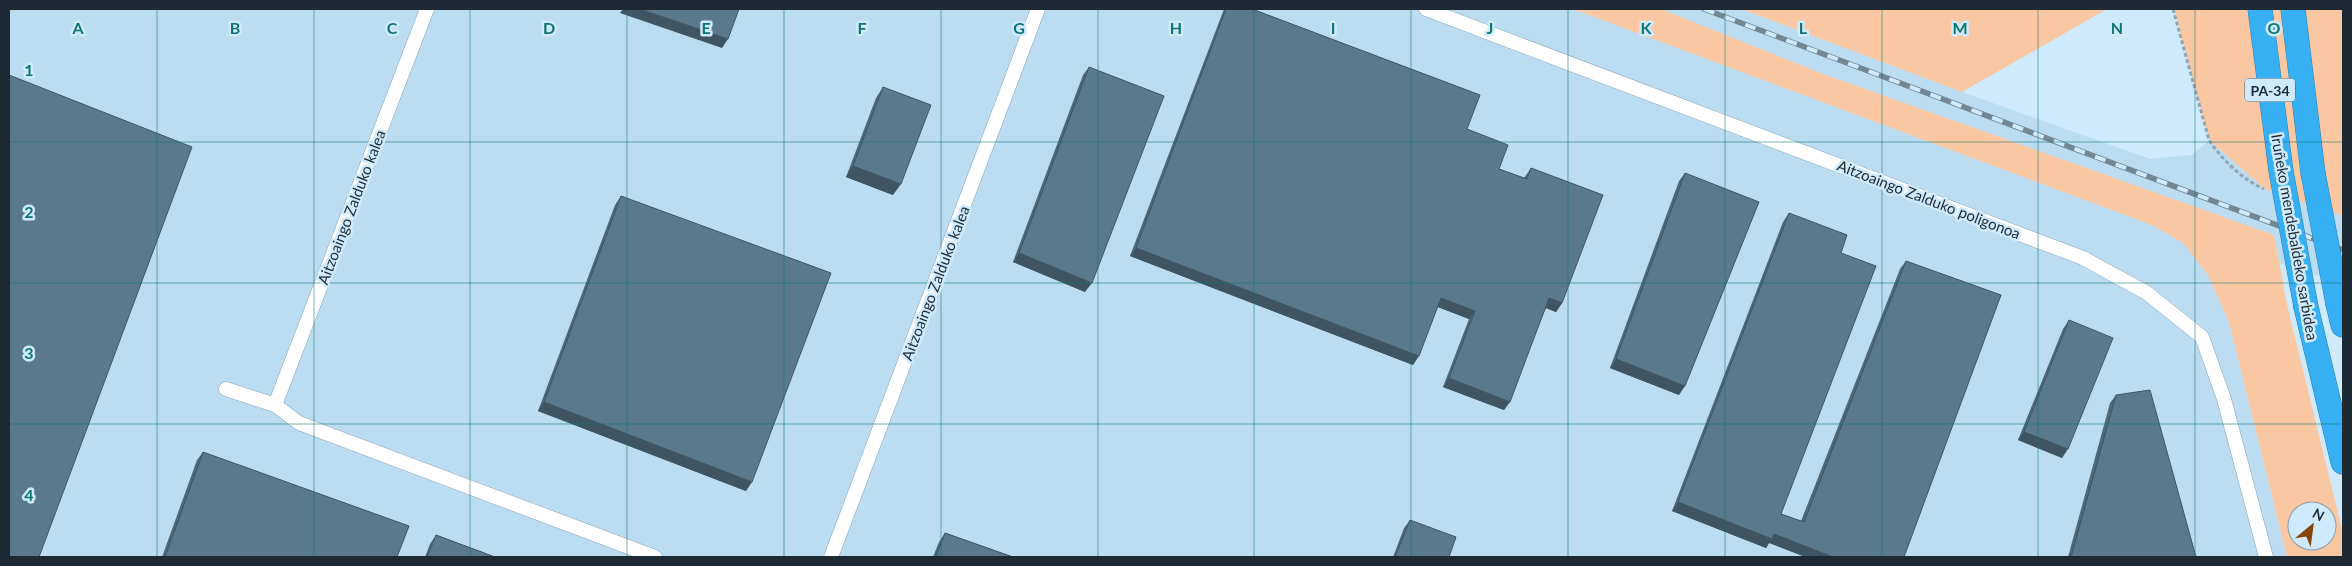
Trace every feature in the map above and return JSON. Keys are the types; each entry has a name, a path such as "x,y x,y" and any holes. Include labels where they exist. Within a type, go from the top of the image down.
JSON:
{"highway":[{"path":"2250,9 2265,58"},
{"name":"Iruñeko mendebaldeko sarbidea","path":"2260,9 2281,171 2306,307 2343,462"},
{"name":"Iruñeko mendebaldeko sarbidea","path":"2293,9 2314,173 2341,315"},
{"path":"2304,102 2310,43 2308,9"}],"street":[{"name":"Aitzoaingo Zalduko kalea","path":"275,405 427,9"},
{"name":"Aitzoaingo Zalduko kalea","path":"831,557 1038,9"},
{"name":"Aitzoaingo Zalduko poligonoa","path":"1426,9 2083,258 2146,293 2202,337 2224,399 2266,557"},
{"path":"226,389 275,405 299,423 655,557"}],"path":[{"path":"2173,9 2209,140 2230,165 2253,184 2265,189"}],"shaded area":[{"path":"9,9 1573,9 2152,225 2183,243 2208,275 2229,322 2287,557 9,557"},
{"path":"1573,9 1661,9 1823,74 2274,235 2288,309 2335,501 2287,501 2287,551 2337,551 2337,509 2343,533 2343,557 2287,557 2229,322 2208,275 2183,243 2152,225"},
{"path":"1661,9 1741,9 1962,92 2150,159 2192,155 2209,140 2265,189 2343,216 2343,284 2279,263 2274,235 1823,74"},
{"path":"2107,9 1962,92 1744,10"},
{"path":"2174,9 2343,9 2343,216 2265,189 2209,140"}],"building":[{"path":"640,9 739,9 728,39"},
{"path":"1226,9 1252,9 1480,95 1467,129 1508,145 1499,169 1527,179 1531,168 1603,195 1562,303 1549,298 1510,402 1449,378 1475,311 1441,298 1419,356 1136,248"},
{"path":"1089,67 1164,96 1092,283 1019,253"},
{"path":"9,75 192,147 39,557 9,557"},
{"path":"883,87 931,105 901,184 853,166"},
{"path":"1685,173 1759,202 1685,386 1616,359"},
{"path":"621,196 831,273 752,482 544,402"},
{"path":"1789,213 1847,235 1841,253 1876,266 1781,514 1804,522 1906,261 2001,295 1904,557 1833,557 1774,534 1772,539 1678,502"},
{"path":"2069,320 2113,338 2068,449 2024,432"},
{"path":"2150,390 2196,557 2071,557 2116,395"},
{"path":"203,452 409,526 397,557 165,557"},
{"path":"1410,520 1456,537 1449,557 1395,557"},
{"path":"945,533 1013,557 936,557"},
{"path":"436,535 495,557 427,557"}],"railway":[{"path":"1704,9 2343,250"}]}
